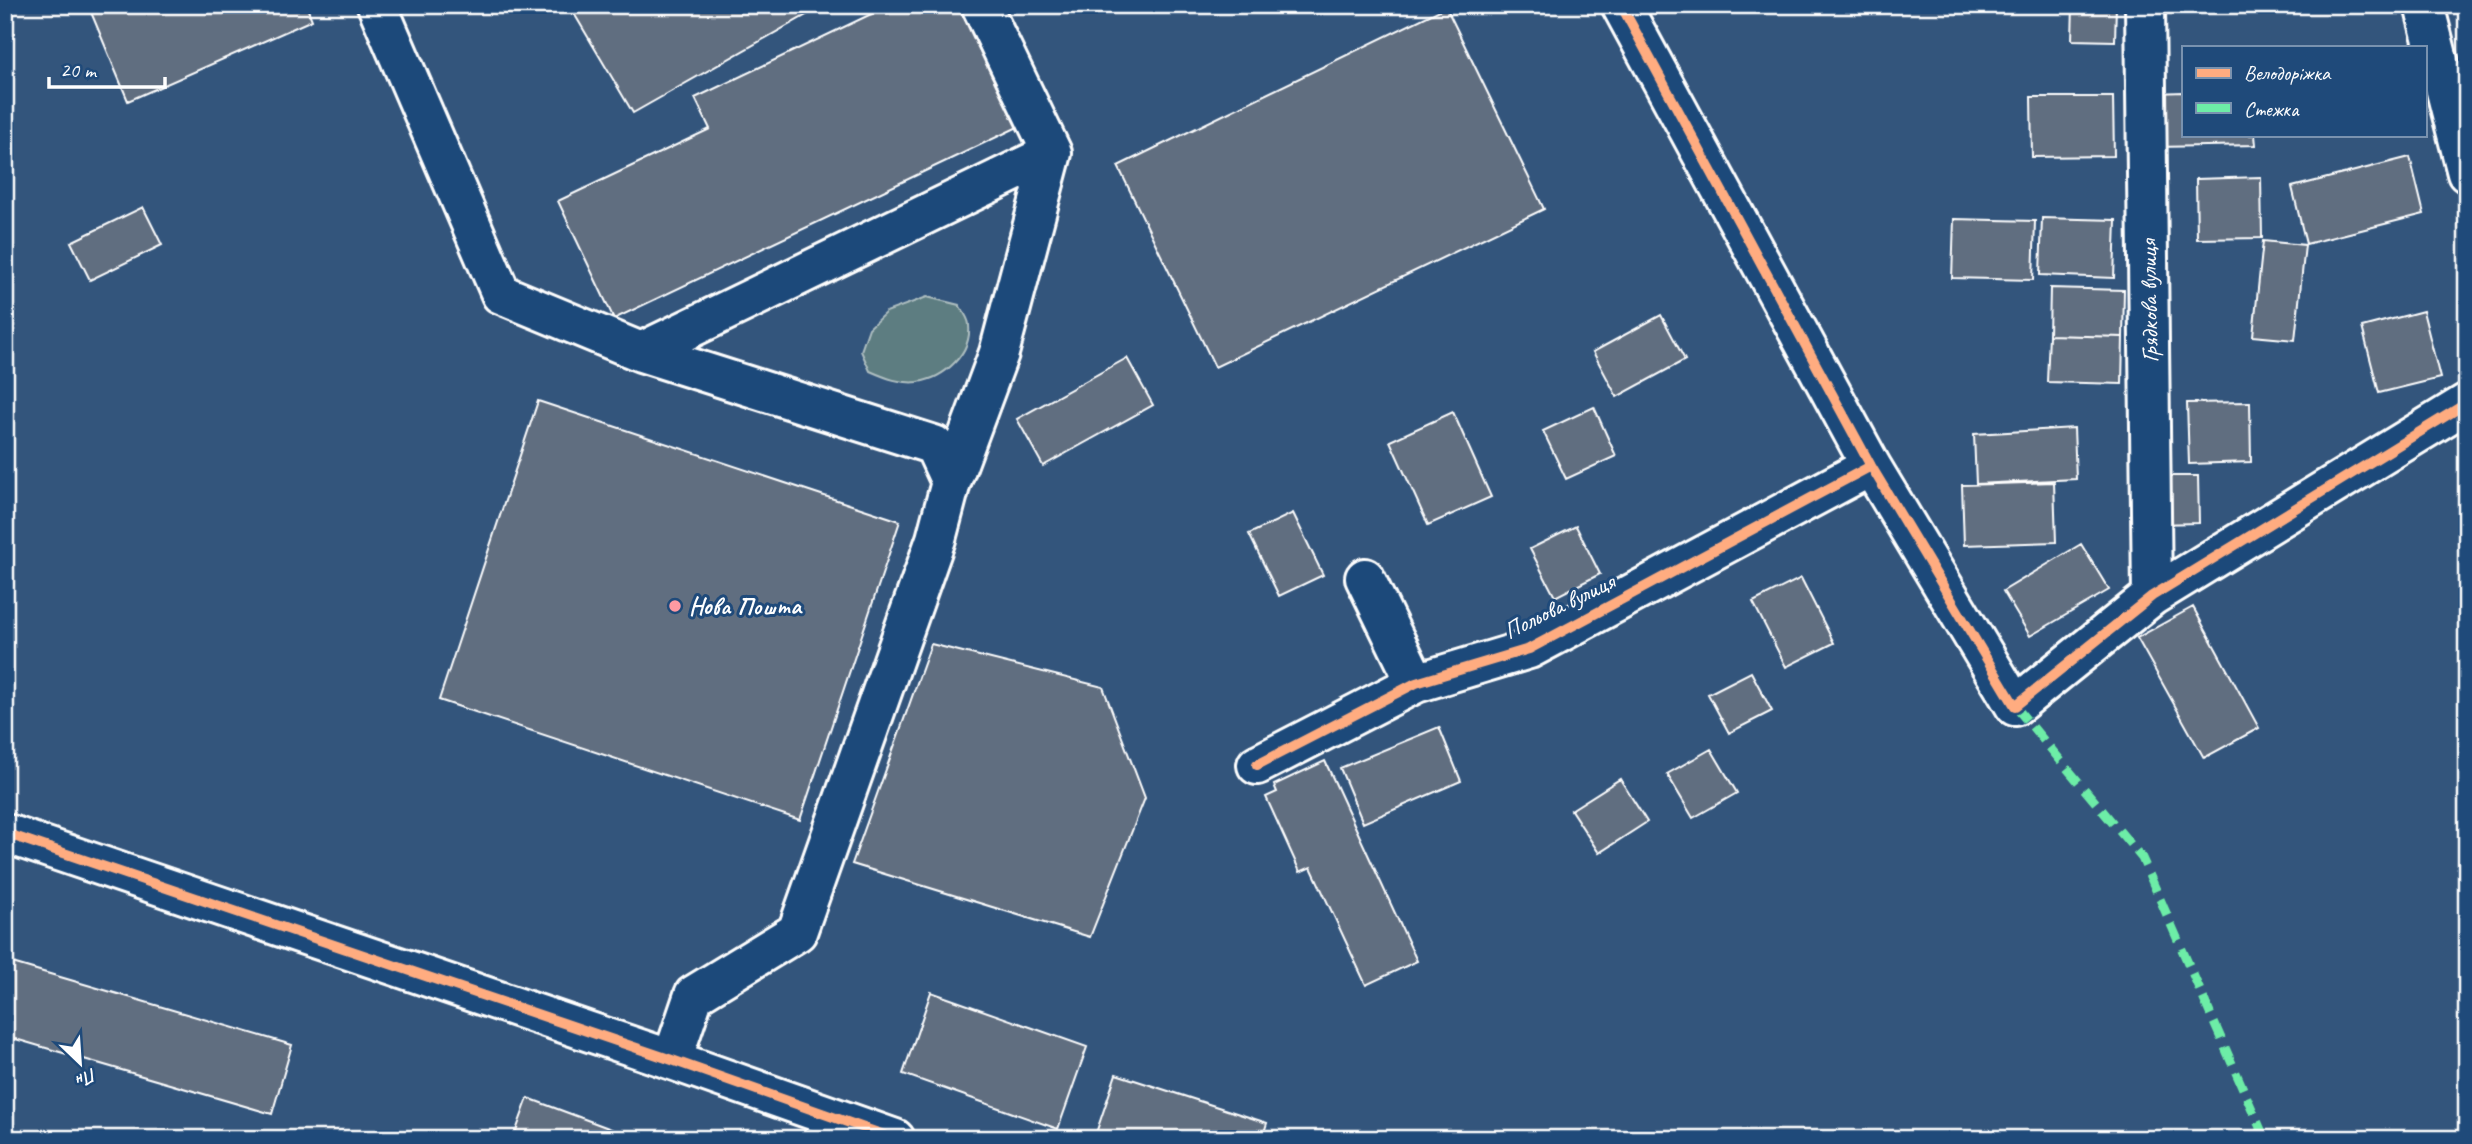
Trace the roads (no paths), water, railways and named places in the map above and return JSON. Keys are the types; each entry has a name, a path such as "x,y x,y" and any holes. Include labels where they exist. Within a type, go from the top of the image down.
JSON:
{"street":[{"path":"377,5 501,294 641,352 934,445 951,482"},
{"path":"673,1060 694,995 797,932 936,539 951,482 999,353 1052,153 981,5"},
{"path":"1621,5 1871,466 2015,706 2152,596 2467,403"},
{"name":"Грядкова вулиця","path":"2145,5 2152,596"},
{"path":"2424,5 2467,173"},
{"path":"641,352 1052,153"},
{"name":"Польова вулиця","path":"1257,765 1416,683 1529,649 1871,466"},
{"path":"1365,578 1416,683"},
{"path":"5,833 673,1060 895,1139"}],"place":[{"name":"Нова Пошта","path":"675,606"}]}
